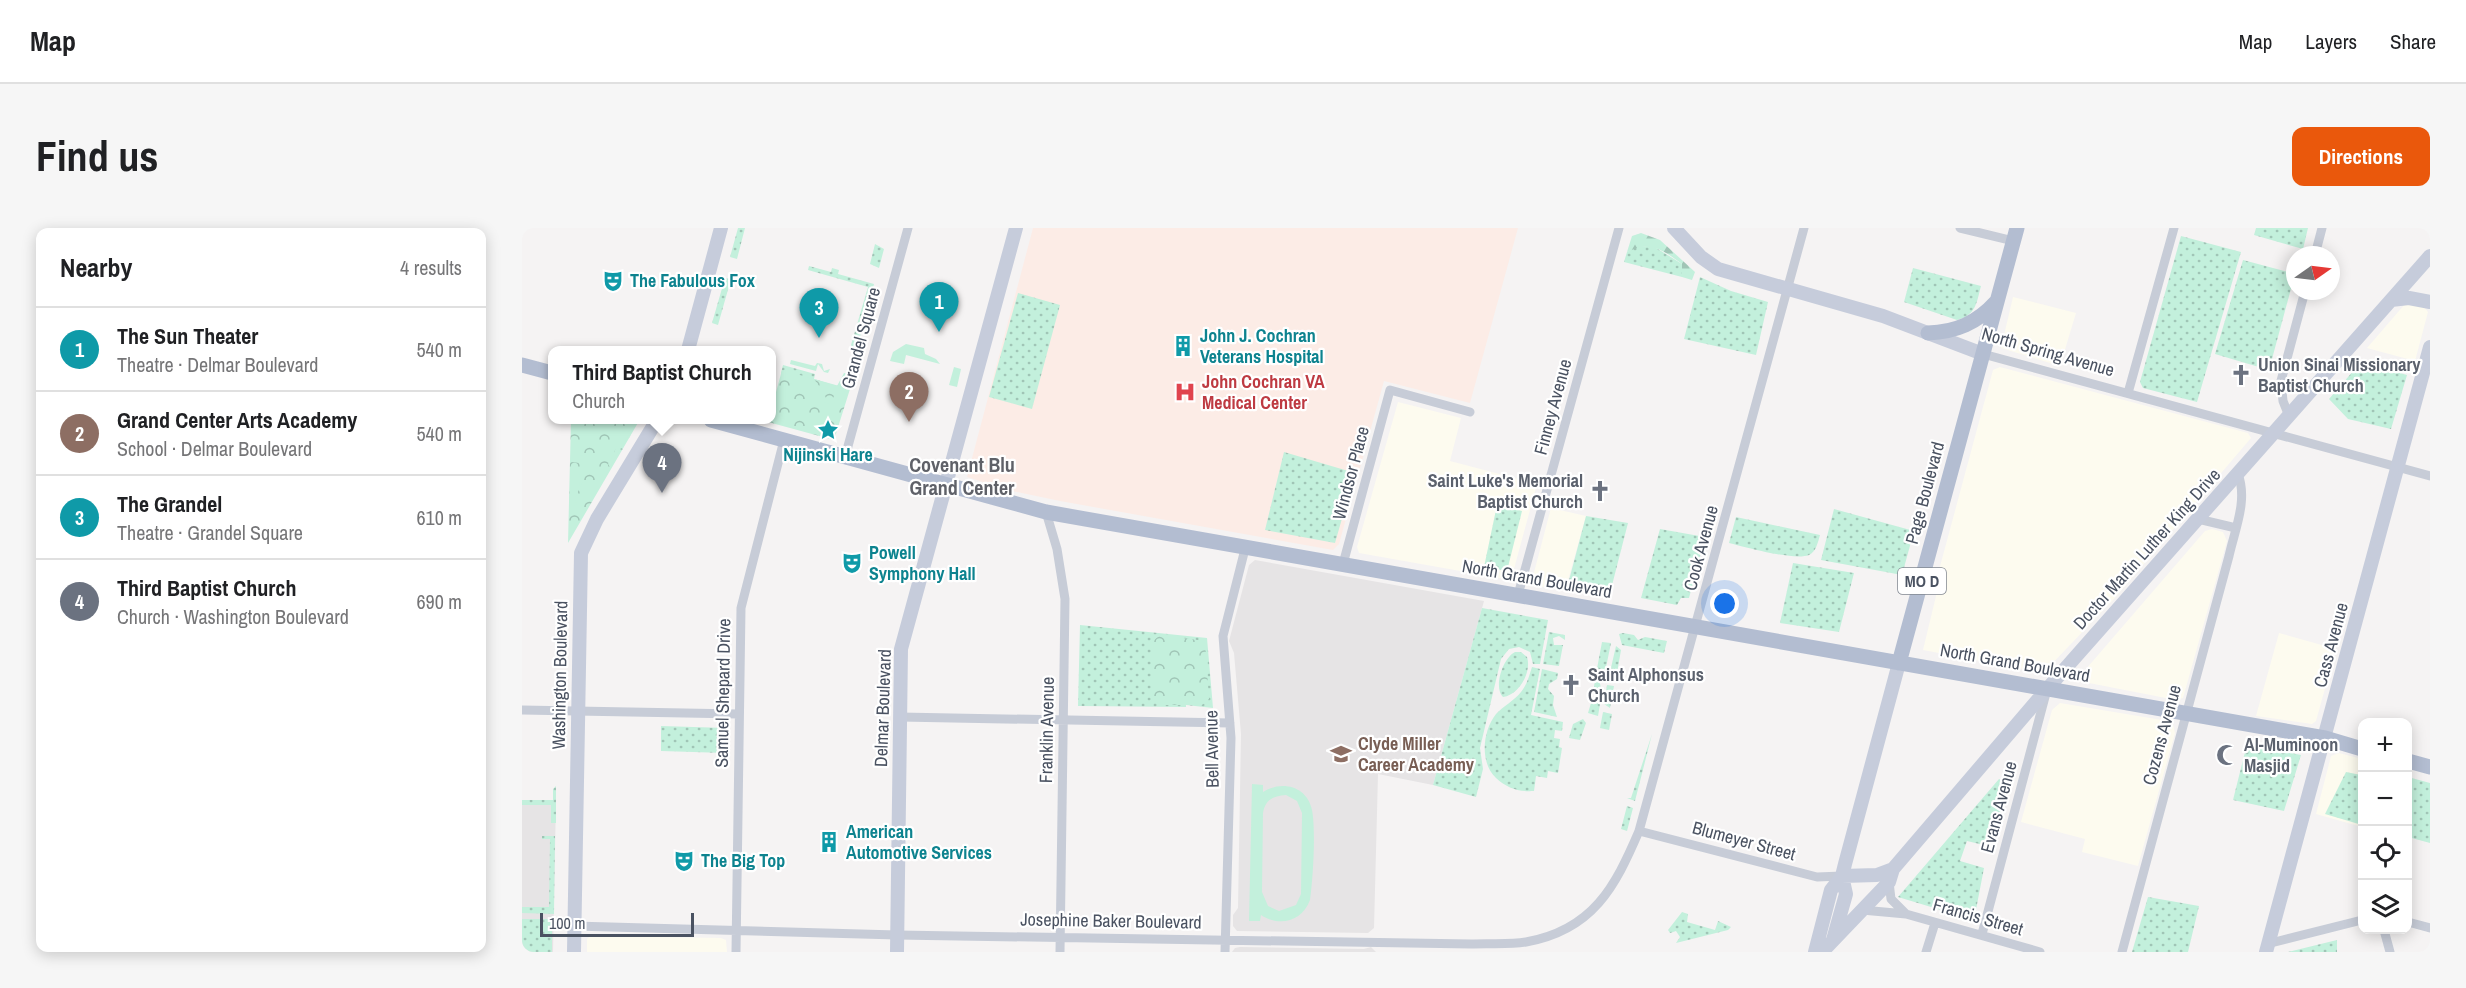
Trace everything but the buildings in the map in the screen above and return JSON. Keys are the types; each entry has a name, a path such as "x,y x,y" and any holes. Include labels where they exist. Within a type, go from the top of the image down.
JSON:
{"main road":[{"path":"689,346 721,228"},
{"name":"Delmar Boulevard","path":"897,952 901,649 1016,228"},
{"name":"North Spring Avenue","path":"1674,228 1701,257 1718,269 1883,316 1983,354"},
{"name":"Page Boulevard","path":"1833,942 1846,894 1842,876 2016,235"},
{"name":"Doctor Martin Luther King Drive","path":"1822,952 1862,910 2048,688 2430,256"},
{"path":"2391,300 2409,298 2430,302"},
{"path":"1928,333 1948,331 1974,322 1998,299"},
{"name":"Cass Avenue","path":"2267,948 2430,347"},
{"path":"522,365 548,372"},
{"name":"Washington Boulevard","path":"574,952 581,553 597,519 655,424"},
{"name":"North Grand Boulevard","path":"726,424 1046,512 1245,549 1343,564 2048,688 2325,738 2358,748"},
{"path":"2412,762 2430,767"},
{"path":"1842,876 1891,875"},
{"name":"MO D","path":"1815,952 1831,891 1842,876"}],"street":[{"name":"Grandel Square","path":"845,457 908,228"},
{"name":"Finney Avenue","path":"1518,595 1619,228"},
{"name":"Cook Avenue","path":"1621,874 1639,831 1697,627 1804,228"},
{"path":"1960,228 2016,235"},
{"path":"2128,393 2174,228"},
{"path":"2317,246 2322,228"},
{"path":"2289,416 2281,393 2281,381 2303,300"},
{"name":"North Spring Avenue","path":"1983,354 2430,476"},
{"name":"Windsor Place","path":"1343,564 1390,390 1470,412"},
{"name":"Samuel Shepard Drive","path":"736,952 741,608 784,440"},
{"name":"Cozens Avenue","path":"2122,952 2236,528 2242,497 2242,485 2238,474"},
{"name":"Franklin Avenue","path":"1046,512 1057,549 1065,599 1060,952"},
{"path":"2198,519 2236,528"},
{"name":"Bell Avenue","path":"1225,952 1230,723 1223,636 1245,549"},
{"name":"Evans Avenue","path":"1982,934 2048,688"},
{"path":"522,710 739,714"},
{"path":"900,717 1230,723"},
{"name":"Blumeyer Street","path":"1639,831 1817,877 1842,876"},
{"name":"Josephine Baker Boulevard","path":"574,926 897,935 1226,939 1384,947 1525,942 1551,935 1576,923 1601,902 1621,874"},
{"name":"Francis Street","path":"1891,875 1891,899 1906,914"},
{"name":"Francis Street","path":"1862,910 1906,914 2040,952"},
{"path":"2267,948 2358,921"},
{"path":"1926,952 1935,923"},
{"path":"2412,923 2430,928"},
{"path":"2385,934 2390,952"}],"shaded area":[{"name":"John Cochran VA Medical Center","path":"1033,228 1518,228 1470,403 1384,381 1339,544 1333,550 1060,501 1012,491 967,477"},
{"path":"2013,297 2076,313 2060,366 2001,348"},
{"path":"2405,304 2424,307 2428,312 2415,361 2367,348"},
{"path":"2000,367 2248,433 2251,438 2113,600 2046,670 2039,672 1923,650 1936,596 1935,585 1993,370"},
{"path":"1398,402 1461,418 1450,461 1537,484 1511,580 1359,553 1357,547"},
{"path":"1551,508 1586,516 1565,591 1538,586 1532,580"},
{"path":"2212,529 2223,532 2227,541 2183,698 2176,700 2089,683 2086,669 2205,531"},
{"name":"Clyde Miller Career Academy","path":"1255,560 1484,601 1433,785 1378,774 1374,928 1368,933 1237,931 1233,926 1233,915 1238,908 1241,734 1234,653 1229,641 1249,565"},
{"path":"2279,633 2336,649 2316,721 2312,724 2256,716"},
{"path":"2060,703 2168,721 2173,724 2175,733 2138,866 2082,852 2085,839 2021,822 2052,710"},
{"path":"2339,753 2358,758 2358,826 2316,814 2331,756"},
{"path":"522,800 556,800 553,952 522,952"},
{"path":"590,936 721,938 726,940 727,952 587,952 587,939"},
{"path":"1371,947 1376,952 1232,952 1235,948 1364,949"}],"green space":[{"path":"738,228 745,228 737,259 730,257"},
{"path":"2256,228 2308,228 2304,246 2292,246 2254,235"},
{"path":"1641,233 1660,240 1695,272 1692,280 1682,277 1682,264 1656,248 1635,248 1627,252 1632,236"},
{"path":"2181,236 2241,252 2197,402 2143,388 2140,382"},
{"path":"875,244 884,249 879,268 870,264"},
{"path":"1653,246 1682,264 1682,277 1624,262 1627,252 1636,247"},
{"path":"2243,260 2286,272 2286,300 2288,300 2269,370 2215,354"},
{"path":"809,266 831,272 832,268 839,270 838,274 874,284 856,352 851,351 851,345 868,287 808,270"},
{"path":"1913,268 1981,286 1972,311 1957,320 1904,302"},
{"path":"1700,277 1731,291 1768,302 1756,355 1684,339"},
{"path":"725,278 731,279 718,325 712,323"},
{"path":"1018,293 1060,305 1032,409 989,397"},
{"path":"906,344 924,348 925,354 936,359 940,364 906,355 904,364 890,361 893,352"},
{"path":"791,360 815,366 817,363 822,364 824,371 830,369 828,373 824,372 818,364 816,371 790,364"},
{"path":"2361,362 2407,375 2391,429 2348,419 2329,399"},
{"path":"783,365 815,374 814,379 837,386 844,373 850,374 843,398 781,373"},
{"path":"954,367 961,369 957,387 949,385"},
{"path":"782,370 850,389 834,440 775,424 776,392"},
{"path":"781,373 814,379 819,386 814,385 807,392 795,388"},
{"path":"838,388 845,391 836,402 830,405 823,401 823,392 826,398 832,400"},
{"path":"571,424 637,424 568,543"},
{"path":"631,431 610,467 608,464 622,432"},
{"path":"1284,452 1355,473 1335,543 1265,530"},
{"path":"571,455 583,456 583,480 575,499 577,506 569,505 570,488 579,488 580,463 571,462"},
{"path":"1497,505 1522,511 1507,571 1484,567"},
{"path":"1834,509 1914,531 1902,575 1821,560"},
{"path":"1586,516 1628,523 1610,593 1568,584"},
{"path":"1736,517 1820,535 1815,549 1809,555 1792,556 1769,553 1729,543"},
{"path":"1660,529 1705,537 1689,598 1681,598 1677,605 1641,598"},
{"path":"1793,563 1854,573 1839,632 1780,623"},
{"path":"1482,608 1548,620 1540,664 1533,664 1530,652 1519,647 1509,649 1501,659 1480,748 1483,769 1476,797 1433,785"},
{"path":"1080,625 1207,638 1213,708 1186,705 1186,707 1078,706"},
{"path":"1549,632 1565,635 1565,640 1559,636 1553,638 1554,645 1563,645 1559,666 1543,664"},
{"path":"1619,634 1634,635 1638,640 1645,637 1667,641 1664,653 1622,645"},
{"path":"1160,635 1205,641 1209,699 1202,705 1159,705 1153,698 1152,642"},
{"path":"1602,642 1611,643 1604,677 1596,674"},
{"path":"1616,646 1621,650 1617,673 1610,672"},
{"path":"1515,652 1521,652 1527,657 1528,669 1519,687 1503,697 1499,680 1503,666"},
{"path":"1532,667 1540,669 1531,715 1563,722 1562,731 1555,730 1554,738 1560,739 1559,747 1562,748 1558,773 1548,771 1547,778 1536,776 1534,791 1528,791 1513,789 1496,778 1487,764 1485,746 1488,728 1496,714 1523,689"},
{"path":"1542,669 1558,673 1557,679 1549,684 1548,689 1554,696 1553,705 1557,717 1534,712"},
{"path":"1595,678 1599,679 1602,693 1598,716 1588,713 1591,703 1599,698 1599,693 1594,687"},
{"path":"1607,685 1614,686 1610,708 1604,704"},
{"path":"1603,712 1612,714 1609,730 1600,728"},
{"path":"1583,719 1586,723 1580,740 1569,738 1573,724"},
{"path":"661,726 726,728 725,753 661,751"},
{"path":"1652,734 1635,801 1627,798 1631,798"},
{"path":"2247,744 2301,755 2284,811 2233,800"},
{"path":"2346,772 2358,774 2358,824 2325,814"},
{"path":"2412,778 2430,783 2430,843 2412,838"},
{"path":"1999,779 2008,783 1992,847 1967,841 1960,861 1984,868 1974,920 1898,897"},
{"path":"1252,784 1263,785 1263,792 1278,786 1293,788 1305,795 1312,810 1314,842 1310,900 1296,918 1275,921 1261,915 1260,921 1249,921","holes":["1286,795 1297,801 1302,813 1301,894 1296,905 1279,911 1268,906 1262,892 1263,813 1268,802 1277,796"]},
{"path":"556,786 556,823 551,823 551,805 522,805 522,800 553,800 553,789"},
{"path":"1627,806 1633,808 1627,831 1621,829"},
{"path":"542,836 555,836 554,914 522,913 522,907 549,907 550,839 542,839"},
{"path":"2148,897 2199,906 2188,952 2132,952"},
{"path":"1682,912 1688,914 1687,922 1715,930 1718,921 1731,927 1728,930 1676,943 1680,937 1676,931 1670,933 1668,930"},
{"path":"522,919 552,919 552,952 522,952"},
{"path":"2337,940 2337,952 2288,952"}],"place":[{"name":"The Fabulous Fox","path":"613,281"},
{"name":"The Sun Theater","path":"939,332"},
{"name":"The Grandel","path":"819,338"},
{"name":"John J. Cochran Veterans Hospital","path":"1183,346"},
{"name":"Union Sinai Missionary Baptist Church","path":"2241,375"},
{"name":"John Cochran VA Medical Center","path":"1185,392"},
{"name":"Grand Center Arts Academy","path":"909,422"},
{"name":"Nijinski Hare","path":"828,430"},
{"name":"Saint Luke's Memorial Baptist Church","path":"1600,491"},
{"name":"Third Baptist Church","path":"662,493"},
{"name":"Powell Symphony Hall","path":"852,563"},
{"name":"Saint Alphonsus Church","path":"1571,685"},
{"name":"Clyde Miller Career Academy","path":"1341,754"},
{"name":"Al-Muminoon Masjid","path":"2227,755"},
{"name":"American Automotive Services","path":"829,842"},
{"name":"The Big Top","path":"684,861"}],"district":[{"name":"Covenant Blu Grand Center","path":"962,476"}]}
